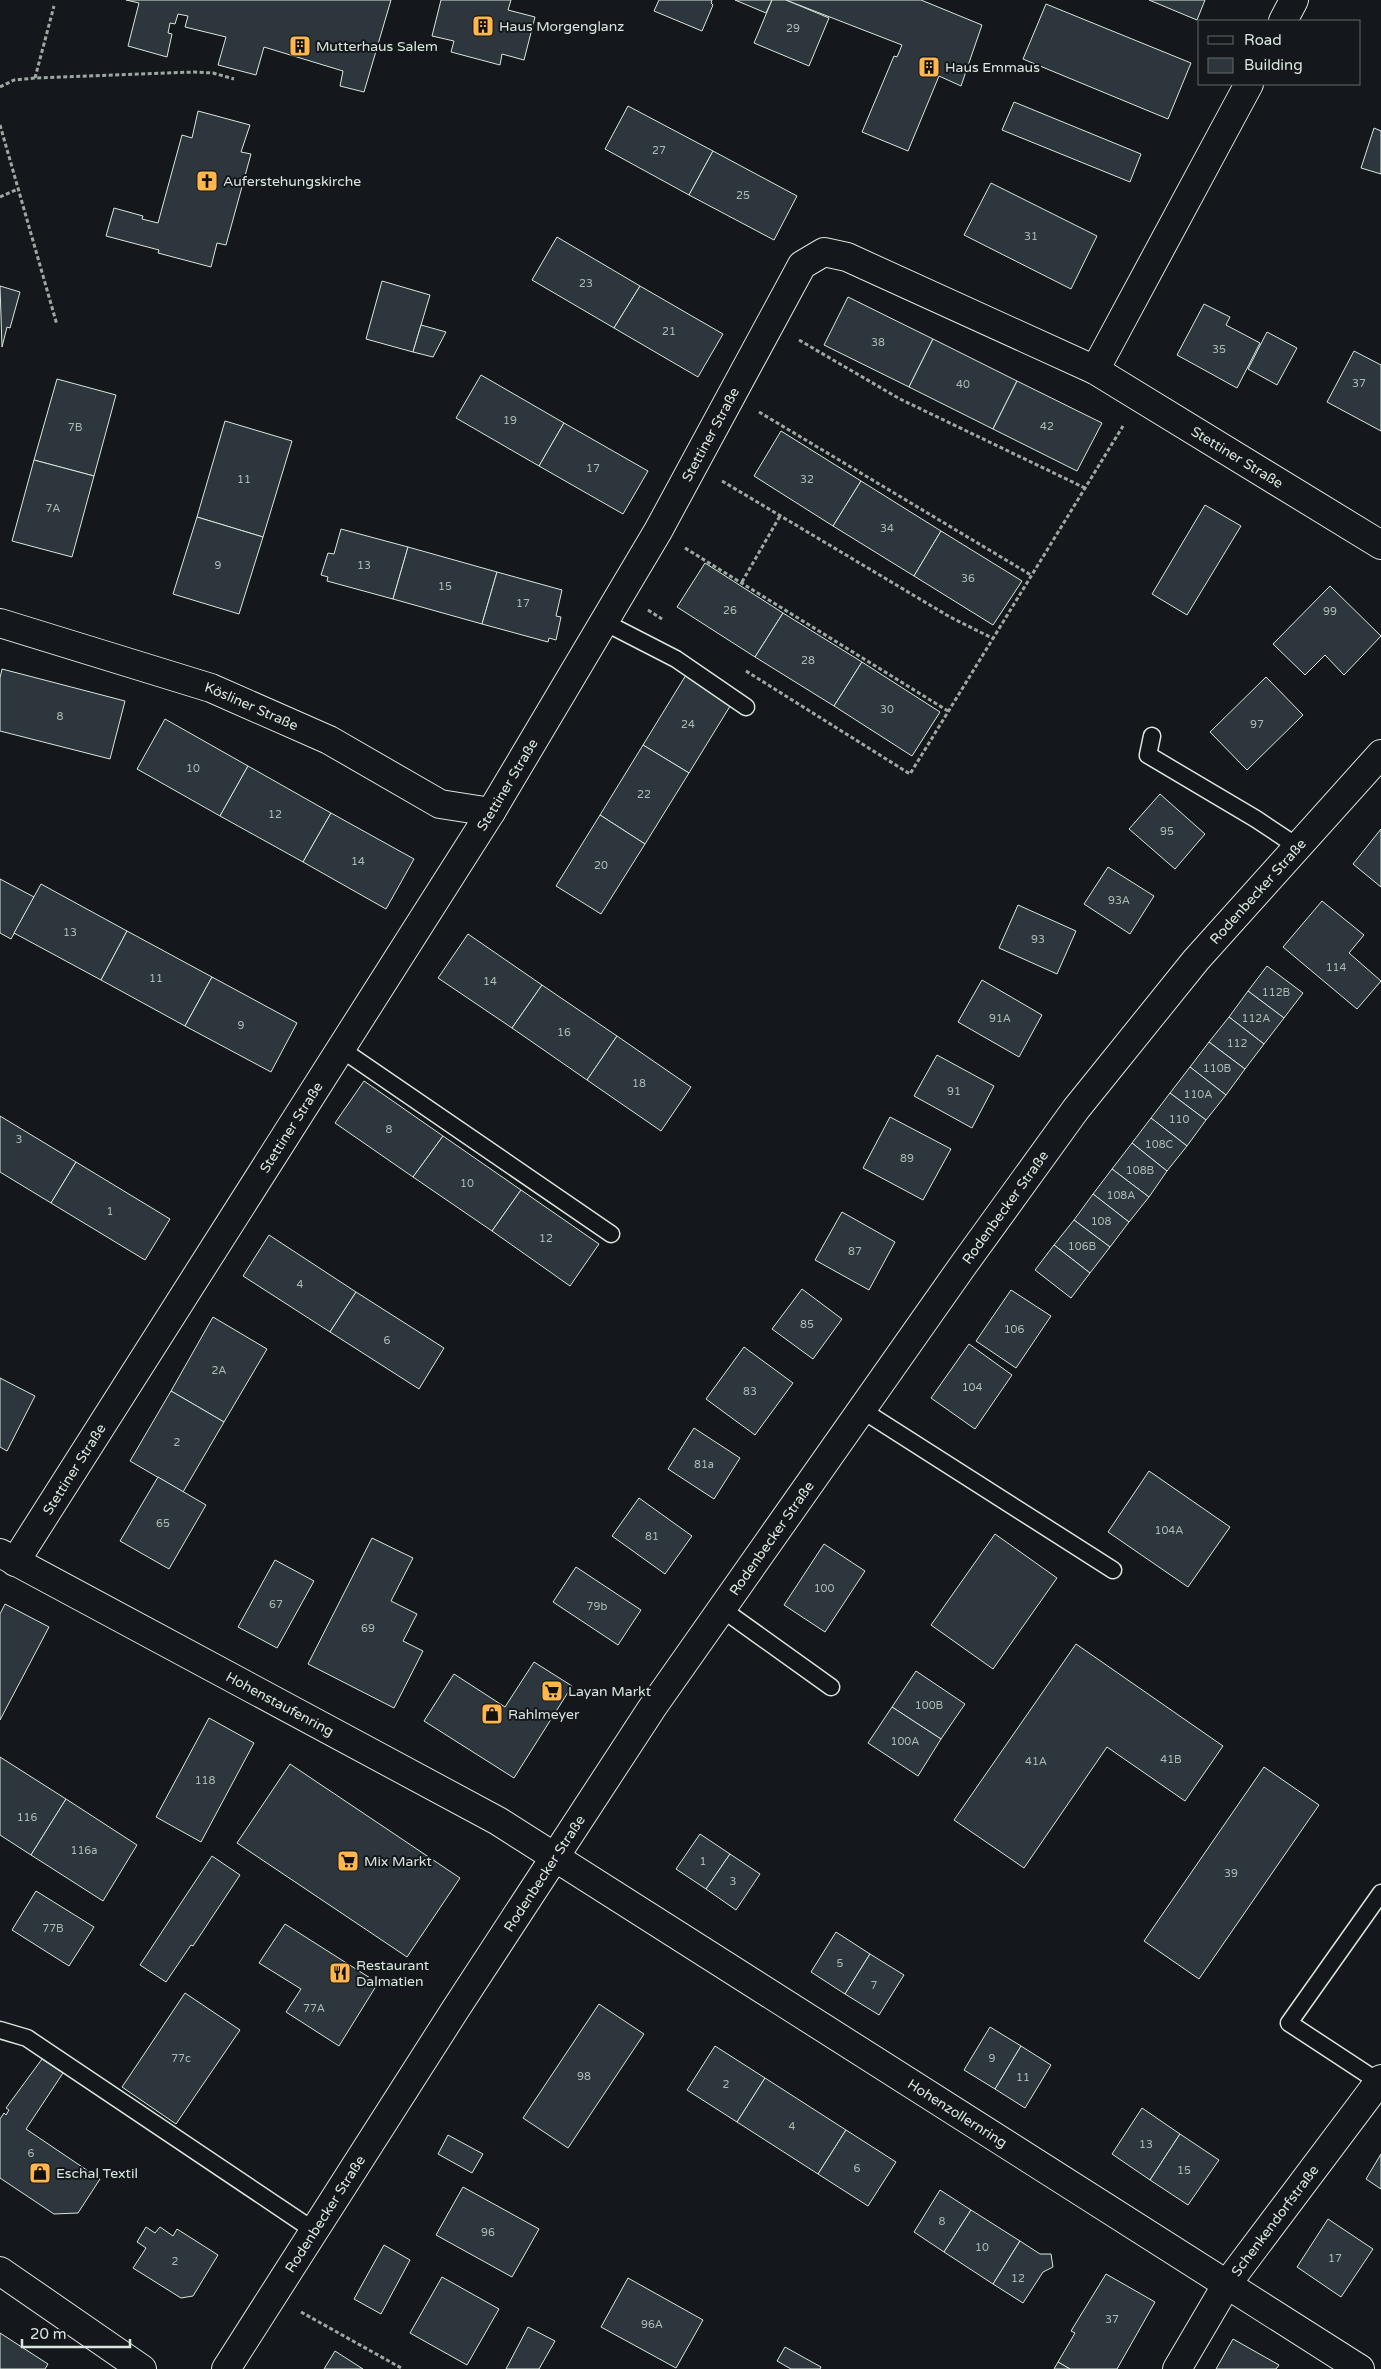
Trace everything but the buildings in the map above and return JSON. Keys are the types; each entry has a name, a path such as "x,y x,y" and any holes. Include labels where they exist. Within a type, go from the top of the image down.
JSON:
{"street":[{"path":"1284,20 1294,0"},
{"path":"1095,370 1248,85"},
{"name":"Stettiner Straße","path":"8,1557 341,1049 491,812 658,530 802,265 824,252 847,257 1095,370 1381,544"},
{"name":"Kösliner Straße","path":"0,624 211,688 329,740 440,804 491,812"},
{"name":"Rodenbecker Straße","path":"226,2369 313,2230 652,1708 1076,1109 1196,960 1381,754"},
{"name":"Hohenstaufenring","path":"8,1557 498,1821 556,1857"},
{"name":"Hohenzollernring","path":"556,1857 1360,2369"},
{"name":"Schenkendorfstraße","path":"1177,2369 1226,2284 1380,2080"},
{"path":"0,2271 142,2369"}],"lane":[{"path":"604,622 676,660 746,707"},
{"path":"1152,736 1148,755 1256,819 1298,848"},
{"path":"341,1049 611,1234"},
{"path":"862,1410 1113,1570"},
{"path":"722,1609 831,1687"},
{"path":"1380,2080 1289,2023 1381,1893"},
{"path":"0,2030 27,2038 313,2230"}],"path":[{"path":"35,78 54,6"},
{"path":"0,87 14,80 35,78 194,72 213,73 234,79"},
{"path":"0,125 57,326"},
{"path":"0,197 18,189"},
{"path":"770,323 900,399 1084,488"},
{"path":"731,396 1032,575"},
{"path":"745,670 910,774 1140,397"},
{"path":"693,464 950,617 992,638"},
{"path":"742,582 780,516"},
{"path":"658,530 948,711"},
{"path":"621,593 670,624"},
{"path":"272,2294 403,2369"}],"place":[{"name":"Haus Morgenglanz","path":"483,26"},
{"name":"Mutterhaus Salem","path":"300,46"},
{"name":"Haus Emmaus","path":"929,67"},
{"name":"Auferstehungskirche","path":"207,181"},
{"name":"Layan Markt","path":"552,1691"},
{"name":"Rahlmeyer","path":"492,1714"},
{"name":"Mix Markt","path":"348,1861"},
{"name":"Restaurant Dalmatien","path":"340,1973"},
{"name":"Eschal Textil","path":"40,2173"}]}
